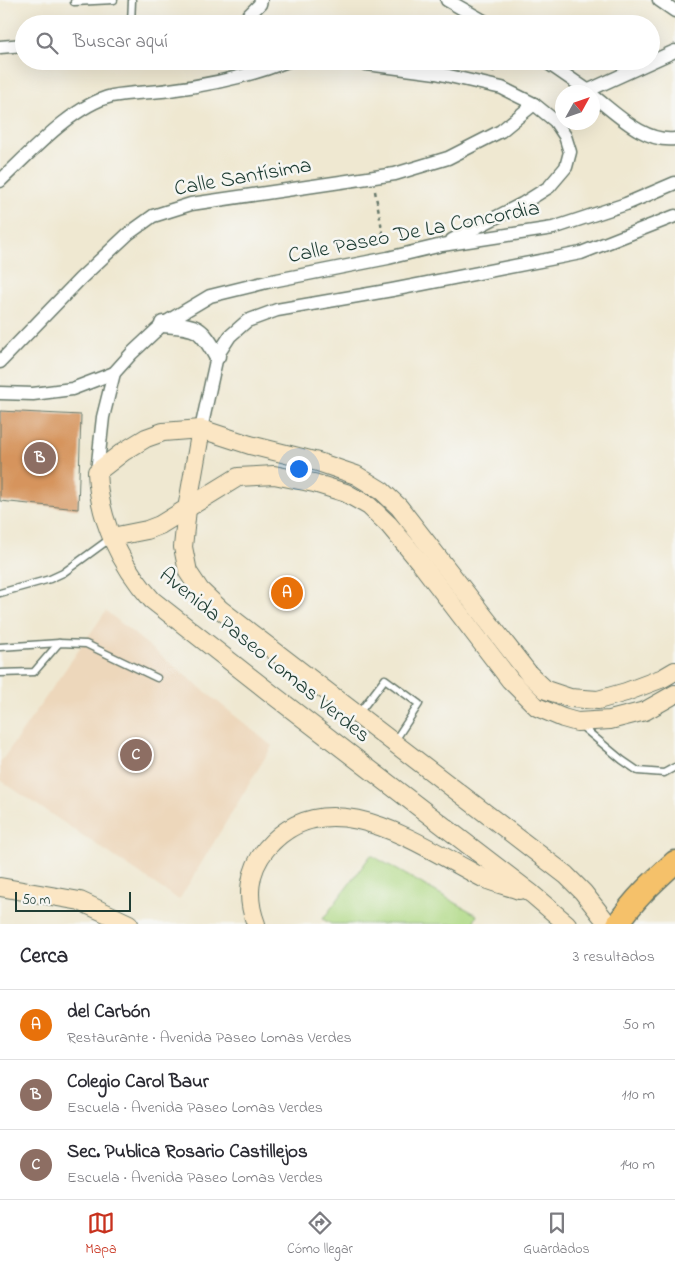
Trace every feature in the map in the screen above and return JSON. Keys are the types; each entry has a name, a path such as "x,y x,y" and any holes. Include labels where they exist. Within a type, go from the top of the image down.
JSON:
{"highway":[{"path":"618,924 625,912 675,862"}],"main road":[{"path":"97,472 122,452 146,438 164,432 201,429 250,445 318,462 356,475 382,491 399,507 511,651 546,690 570,698 598,700 626,692 663,678 675,671"},
{"name":"Avenida Paseo Lomas Verdes","path":"201,429 187,509 183,547 188,572 200,590 221,610 357,716 566,875 583,892 608,924"},
{"name":"Avenida Paseo Lomas Verdes","path":"97,472 103,511 112,537 122,559 136,581 152,600 567,923"},
{"path":"112,537 147,530 160,525 238,477 274,475 314,483 346,493 369,506 389,525 510,680 537,707 562,718 578,722 610,720 645,711 675,694"},
{"path":"256,924 251,912 249,890 254,868 265,849 281,833 298,823 336,816 365,820 387,829 486,879 532,894"},
{"path":"0,887 80,901 128,924"}],"street":[{"path":"249,15 260,4 261,0"},
{"path":"447,0 474,15"},
{"path":"659,0 675,11"},
{"path":"0,47 15,46"},
{"path":"660,58 675,51"},
{"path":"0,181 81,110 111,96 214,83 265,70"},
{"path":"413,70 436,73 502,88 534,104 555,121 565,136 570,152 566,167 549,187 522,204 442,245"},
{"path":"558,70 579,85"},
{"path":"600,88 637,70"},
{"path":"600,100 642,132 665,140 675,139"},
{"name":"Calle Santísima","path":"0,362 80,279 128,234 153,216 191,204 395,174 448,158 501,131 534,104"},
{"name":"Calle Paseo De La Concordia","path":"163,324 210,296 266,282 388,258 442,245 552,228 626,204 675,183"},
{"path":"163,324 192,327 202,333 216,356 230,336 247,321 277,310 392,290 581,253 675,216"},
{"name":"Avenida Paseo Lomas Verdes","path":"97,472 103,416 114,373 163,324"},
{"name":"Avenida Paseo Lomas Verdes","path":"201,429 216,356"},
{"path":"0,393 34,394 72,389 114,373"}],"lane":[{"path":"74,2 114,0"},
{"path":"132,0 132,15"},
{"path":"0,593 50,579 63,573 112,537"},
{"path":"0,647 59,643 86,644 157,678"},
{"path":"0,673 34,672 59,643"},
{"path":"357,716 386,679 419,704 393,743"},
{"path":"578,722 622,760 638,771 664,773 675,767"}],"path":[{"path":"373,177 388,258"}],"shaded area":[{"path":"106,611 272,746 179,900 0,780 0,763"}],"green space":[{"path":"371,855 477,915 473,924 331,924 323,919"}],"building":[{"path":"0,411 81,415 78,509 0,501"}],"place":[{"name":"Colegio Carol Baur","path":"40,458"},
{"name":"del Carbón","path":"287,593"},
{"name":"Sec. Publica Rosario Castillejos","path":"136,755"}]}
